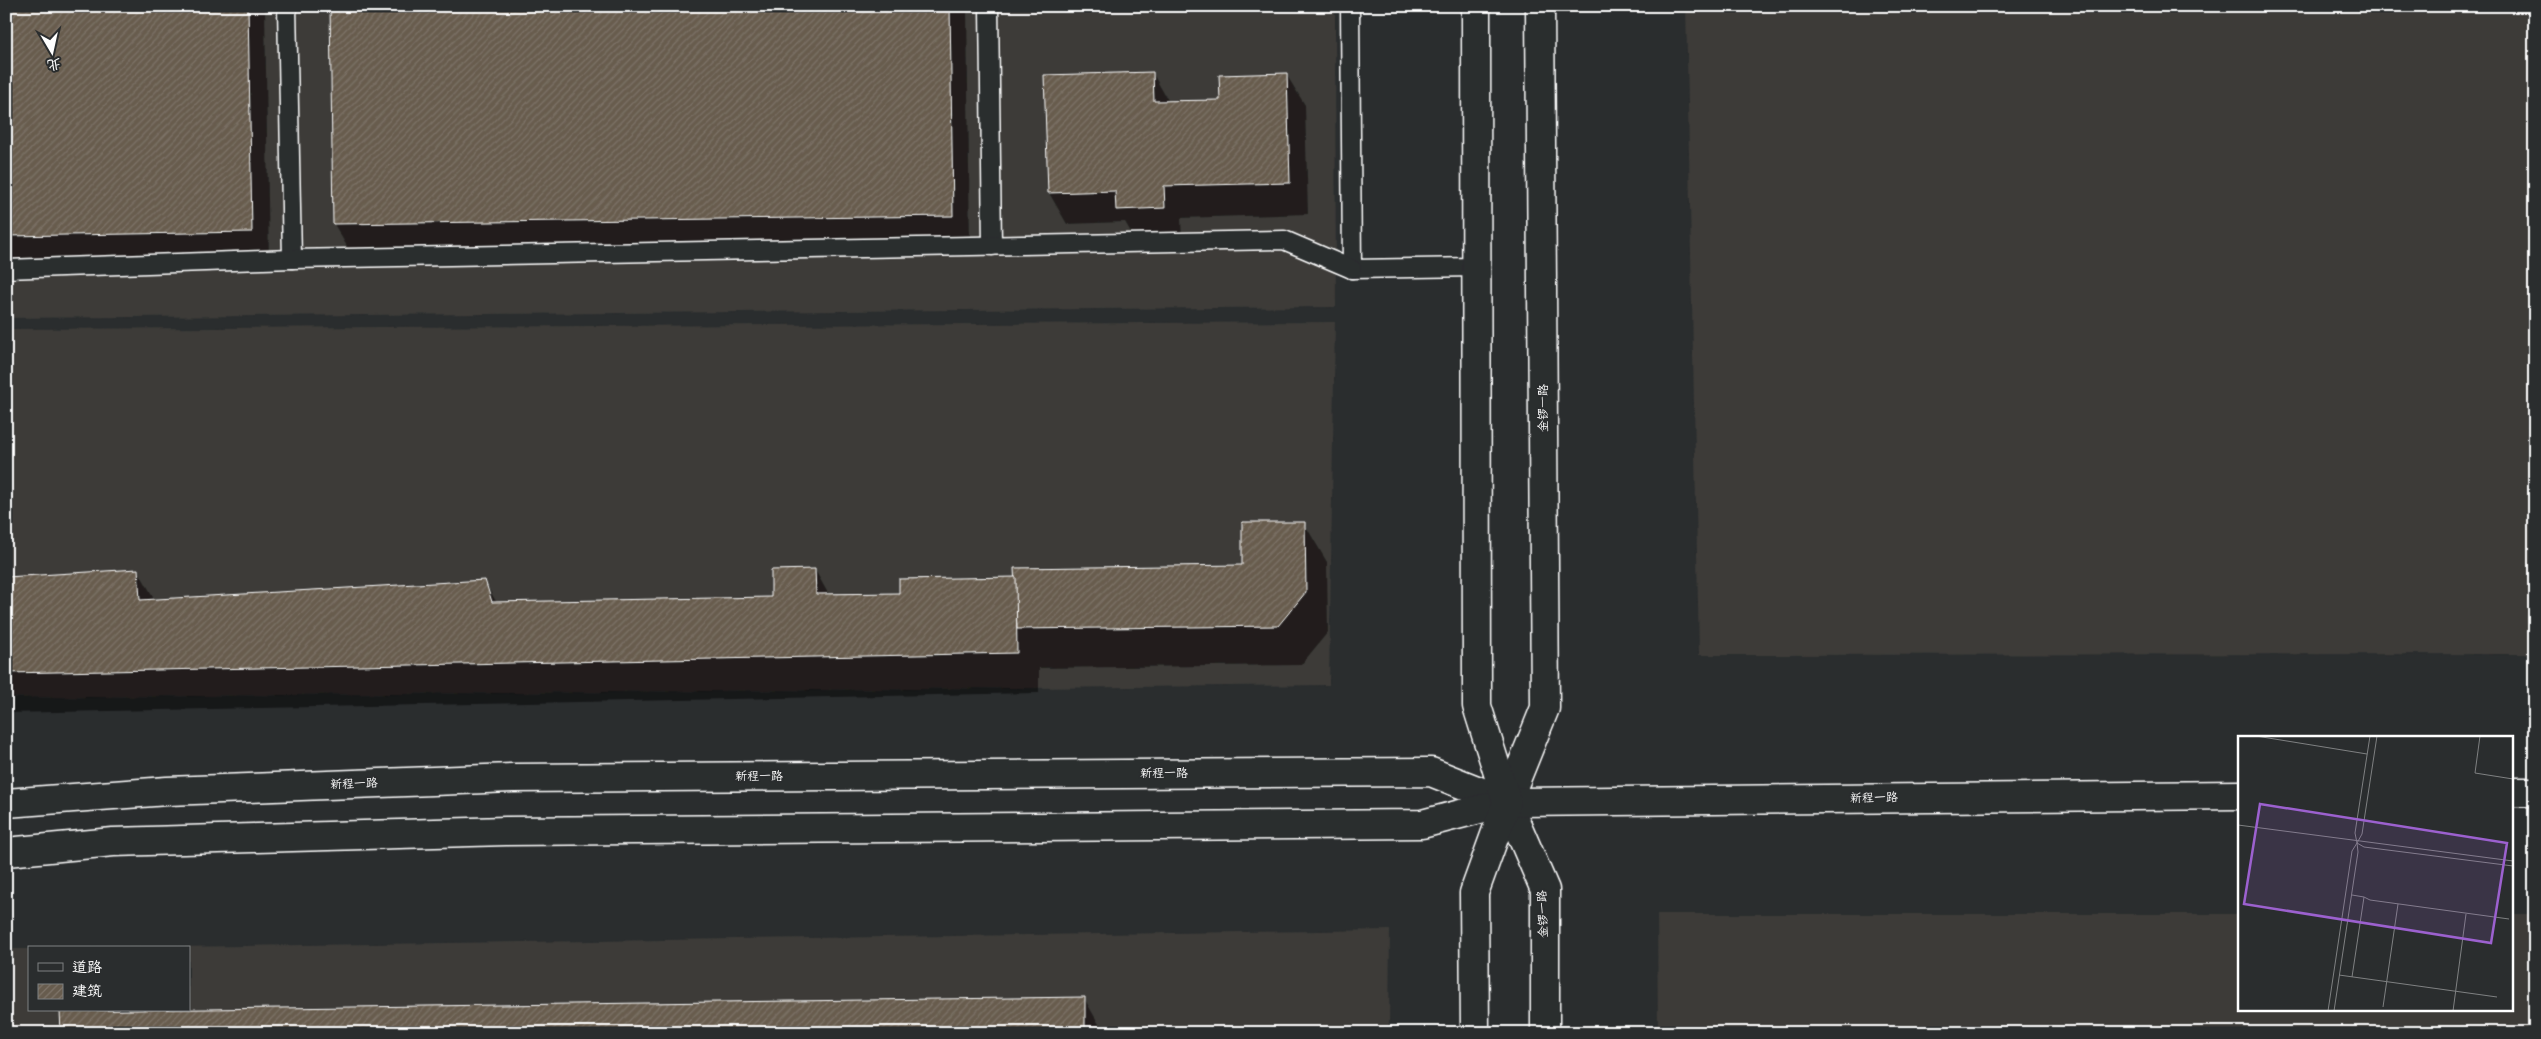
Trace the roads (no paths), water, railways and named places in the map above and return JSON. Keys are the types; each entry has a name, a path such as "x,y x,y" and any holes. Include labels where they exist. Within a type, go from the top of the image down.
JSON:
{"main road":[{"name":"金锣一路","path":"1476,6 1477,706 1508,802 1545,890 1545,1033"},
{"name":"金锣一路","path":"1474,1033 1474,893 1545,708 1540,6"},
{"name":"新程一路","path":"6,803 167,790 512,778 1421,772 1431,772 1508,802"},
{"path":"2514,792 2535,792"},
{"name":"新程一路","path":"6,852 113,842 506,831 1422,824 1508,802 2238,795"}],"lane":[{"path":"287,6 292,258"},
{"path":"989,6 992,246"},
{"path":"1350,6 1352,269"},
{"path":"6,269 292,258 1284,240 1352,269 1476,267"}]}
